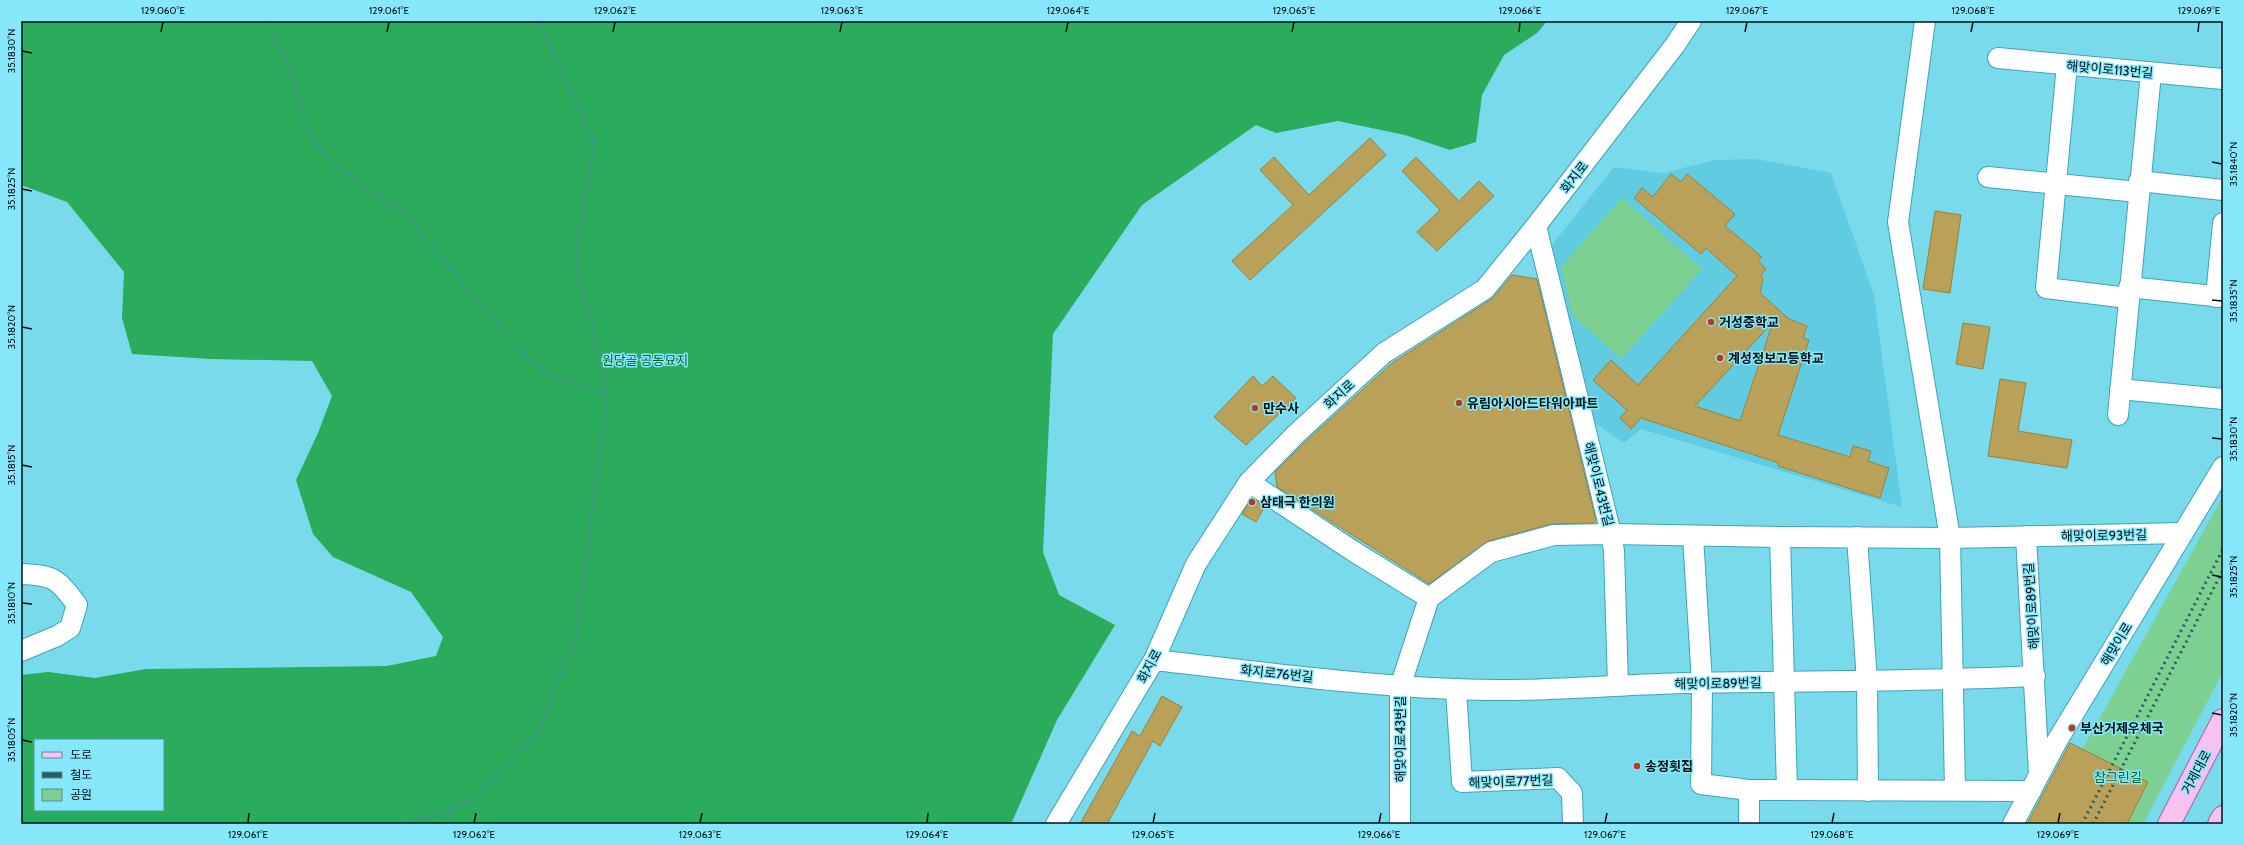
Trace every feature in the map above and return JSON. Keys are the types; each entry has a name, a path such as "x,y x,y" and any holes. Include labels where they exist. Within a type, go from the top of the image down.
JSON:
{"main road":[{"name":"거제대로","path":"2169,824 2223,720"},
{"path":"2219,824 2223,817"}],"street":[{"name":"화지로","path":"1056,824 1154,660 1196,564 1249,482 1296,434 1384,353 1484,289 1536,226 1676,45 1691,21"},
{"path":"1925,21 1898,222 1950,538 1955,790"},
{"name":"해맞이로113번길","path":"1998,58 2223,80"},
{"path":"2067,65 2046,288 2219,297 2223,223"},
{"path":"2118,415 2151,73"},
{"path":"1988,177 2055,185 2223,190"},
{"name":"해맞이로43번길","path":"1400,824 1400,687 1429,598 1491,552 1554,535 1611,534 1536,226"},
{"path":"2120,389 2223,399"},
{"name":"해맞이로","path":"2013,824 2057,741 2223,467"},
{"path":"1249,482 1353,551 1429,598"},
{"path":"1611,534 1614,551 1618,685"},
{"name":"해맞이로93번길","path":"1611,534 1950,538 2183,534"},
{"path":"1693,536 1702,683 1702,784 1749,790 1868,791 1955,790 2035,783"},
{"name":"해맞이로89번길","path":"2026,536 2035,676 2035,783"},
{"path":"1780,537 1787,790"},
{"path":"1857,537 1867,681 1868,791"},
{"path":"21,574 44,574 62,584 77,605 70,628 57,636 21,650"},
{"name":"화지로76번길","path":"1154,660 1400,687"},
{"name":"해맞이로89번길","path":"1400,687 1456,690 1549,690 1618,685 1953,680 2035,676"},
{"name":"해맞이로77번길","path":"1456,690 1462,782 1558,778 1572,794 1573,824"},
{"path":"1749,790 1749,824"}],"path":[{"path":"269,21 290,69 305,124 315,144 333,164 407,216 494,320 534,365 556,377 608,393"},
{"path":"394,824 434,816 475,799 541,727 576,634 608,393 576,259 594,141 538,21"},
{"path":"449,824 451,809"}],"shaded area":[{"path":"1756,159 1831,173 1874,295 1902,507 1641,429 1624,443 1592,421 1552,245 1614,167 1663,173 1715,160"}],"green space":[{"name":"원당골 공동묘지","path":"21,21 1547,21 1537,33 1504,55 1482,95 1476,142 1450,150 1405,135 1338,121 1276,133 1256,125 1142,205 1053,334 1043,552 1059,595 1115,625 1057,720 1011,824 21,824 21,675 48,672 95,678 146,669 387,666 436,656 443,637 411,592 333,557 313,534 296,480 318,433 332,396 312,361 211,359 132,354 122,318 124,272 67,202 21,185"},
{"path":"1622,198 1702,269 1621,359 1573,316 1561,267"},
{"name":"참그린길","path":"2223,496 2223,672 2143,824 2041,824"}],"building":[{"path":"1370,138 1386,155 1250,280 1232,261 1293,205 1260,170 1274,157 1309,195"},
{"path":"1416,157 1459,201 1479,181 1494,196 1437,251 1417,232 1440,210 1402,171"},
{"path":"1671,174 1681,182 1687,174 1735,214 1725,226 1762,257 1758,261 1766,269 1761,275 1763,279 1760,293 1789,319 1807,326 1803,338 1809,340 1778,435 1850,457 1853,446 1871,451 1868,461 1889,468 1880,498 1778,466 1779,463 1641,418 1631,429 1620,418 1627,410 1593,380 1611,360 1638,385 1737,276 1706,248 1701,254 1634,198 1642,188 1653,197","holes":["1773,322 1740,421 1695,406"]},
{"path":"1935,211 1961,215 1950,293 1923,289"},
{"name":"유림아시아드타워아파트","path":"1512,275 1537,279 1596,521 1594,523 1551,524 1488,541 1429,584 1277,487 1275,472 1304,443 1392,363 1493,298"},
{"path":"1963,323 1990,327 1983,369 1956,364"},
{"name":"만수사","path":"1253,376 1262,386 1273,376 1296,398 1246,445 1214,417"},
{"path":"2000,379 2026,383 2018,431 2072,440 2067,468 1988,456"},
{"path":"1252,498 1265,506 1256,522 1242,514"},
{"path":"1162,696 1182,707 1160,746 1153,741 1107,824 1080,824 1132,731 1140,736"},
{"path":"2070,743 2148,782 2127,824 2027,824"}],"railway":[{"path":"2082,824 2223,549"},
{"path":"2093,824 2223,570"}],"place":[{"name":"거성중학교","path":"1711,322"},
{"name":"계성정보고등학교","path":"1720,358"},
{"name":"유림아시아드타워아파트","path":"1459,403"},
{"name":"만수사","path":"1255,408"},
{"name":"삼태극 한의원","path":"1252,502"},
{"name":"부산거제우체국","path":"2072,728"},
{"name":"송정횟집","path":"1637,766"}]}
